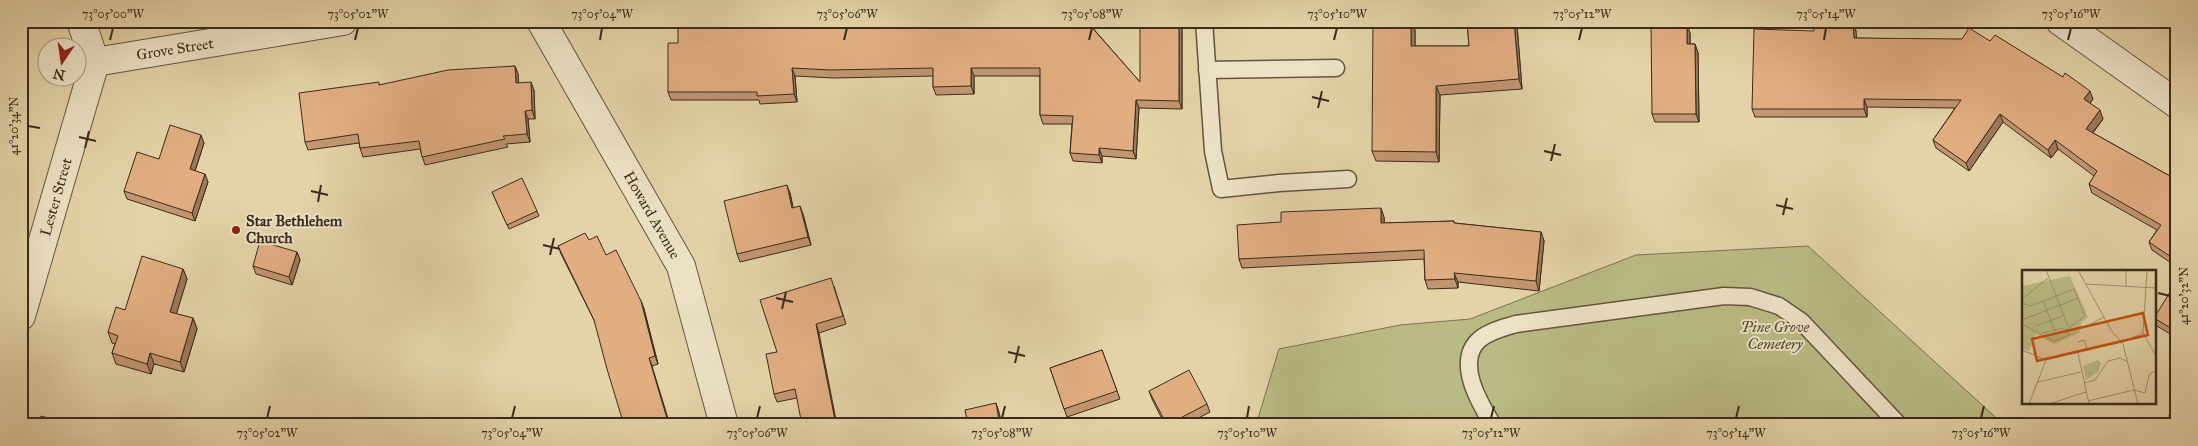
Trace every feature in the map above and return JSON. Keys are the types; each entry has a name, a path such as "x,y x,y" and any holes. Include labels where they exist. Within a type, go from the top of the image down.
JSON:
{"street":[{"path":"81,21 95,62"},
{"name":"Grove Street","path":"95,62 343,21"},
{"name":"Howard Avenue","path":"541,21 681,266 724,425"},
{"path":"2060,21 2177,104"},
{"name":"Lester Street","path":"21,316 95,62"}],"lane":[{"path":"1204,21 1213,151 1221,189 1348,179"},
{"path":"1207,70 1336,68"},
{"path":"1492,425 1471,385 1470,354 1479,340 1494,331 1516,324 1724,296 1750,296 1779,306 1801,321 1899,425"}],"green space":[{"name":"Pine Grove Cemetery","path":"1808,246 2004,425 1256,425 1279,349 1400,325 1470,319 1636,255"},
{"path":"2177,402 2177,425 2163,425"}],"building":[{"path":"748,21 1088,21 1140,82 1140,21 1179,21 1179,101 1136,100 1133,151 1099,148 1099,155 1070,153 1073,116 1040,115 1040,68 971,68 971,86 933,87 933,68 830,70 792,68 794,94 757,96 757,92 668,92 668,43 678,43 678,26 749,25"},
{"path":"1373,21 1411,21 1411,46 1469,46 1467,21 1514,21 1519,79 1436,86 1436,152 1372,151"},
{"path":"1853,22 1854,38 1962,39 1969,28 1990,41 1995,35 2063,77 2065,73 2090,91 2084,99 2100,110 2086,129 2177,180 2177,261 2149,242 2161,225 2089,184 2097,171 2055,140 2048,150 2000,114 1966,163 1933,140 1961,100 1864,99 1864,109 1752,109 1754,29 1814,31 1814,23"},
{"path":"1687,24 1687,44 1695,44 1696,114 1652,114 1651,25"},
{"path":"515,66 516,83 531,82 532,110 525,111 527,134 503,136 505,139 422,157 419,141 360,148 358,134 305,142 299,93 379,82 379,85 448,70"},
{"path":"170,125 201,135 190,169 205,174 192,213 124,191 137,152 159,159"},
{"path":"522,178 537,211 507,225 492,192"},
{"path":"787,185 792,208 800,206 808,237 737,254 724,201"},
{"path":"1381,208 1381,223 1454,221 1454,223 1541,232 1536,281 1454,273 1455,279 1425,280 1424,250 1239,259 1237,225 1281,222 1281,212"},
{"path":"585,233 589,240 597,236 606,255 616,250 641,301 655,356 649,358 669,425 624,425 594,320 558,246"},
{"path":"260,241 297,252 289,277 253,266"},
{"path":"142,256 183,269 170,312 193,318 180,362 150,353 147,364 112,353 118,336 108,332 116,307 125,310"},
{"path":"831,278 843,316 816,324 836,425 802,425 795,389 774,394 766,354 777,352 760,300"},
{"path":"2175,284 2177,285 2177,332 2156,319 2156,315"},
{"path":"1102,350 1117,391 1064,409 1050,368"},
{"path":"1189,370 1207,404 1167,425 1149,391"},
{"path":"996,403 1000,425 968,425 965,410"},
{"path":"41,416 73,425 39,425"}],"place":[{"name":"Star Bethlehem Church","path":"236,230"}]}
